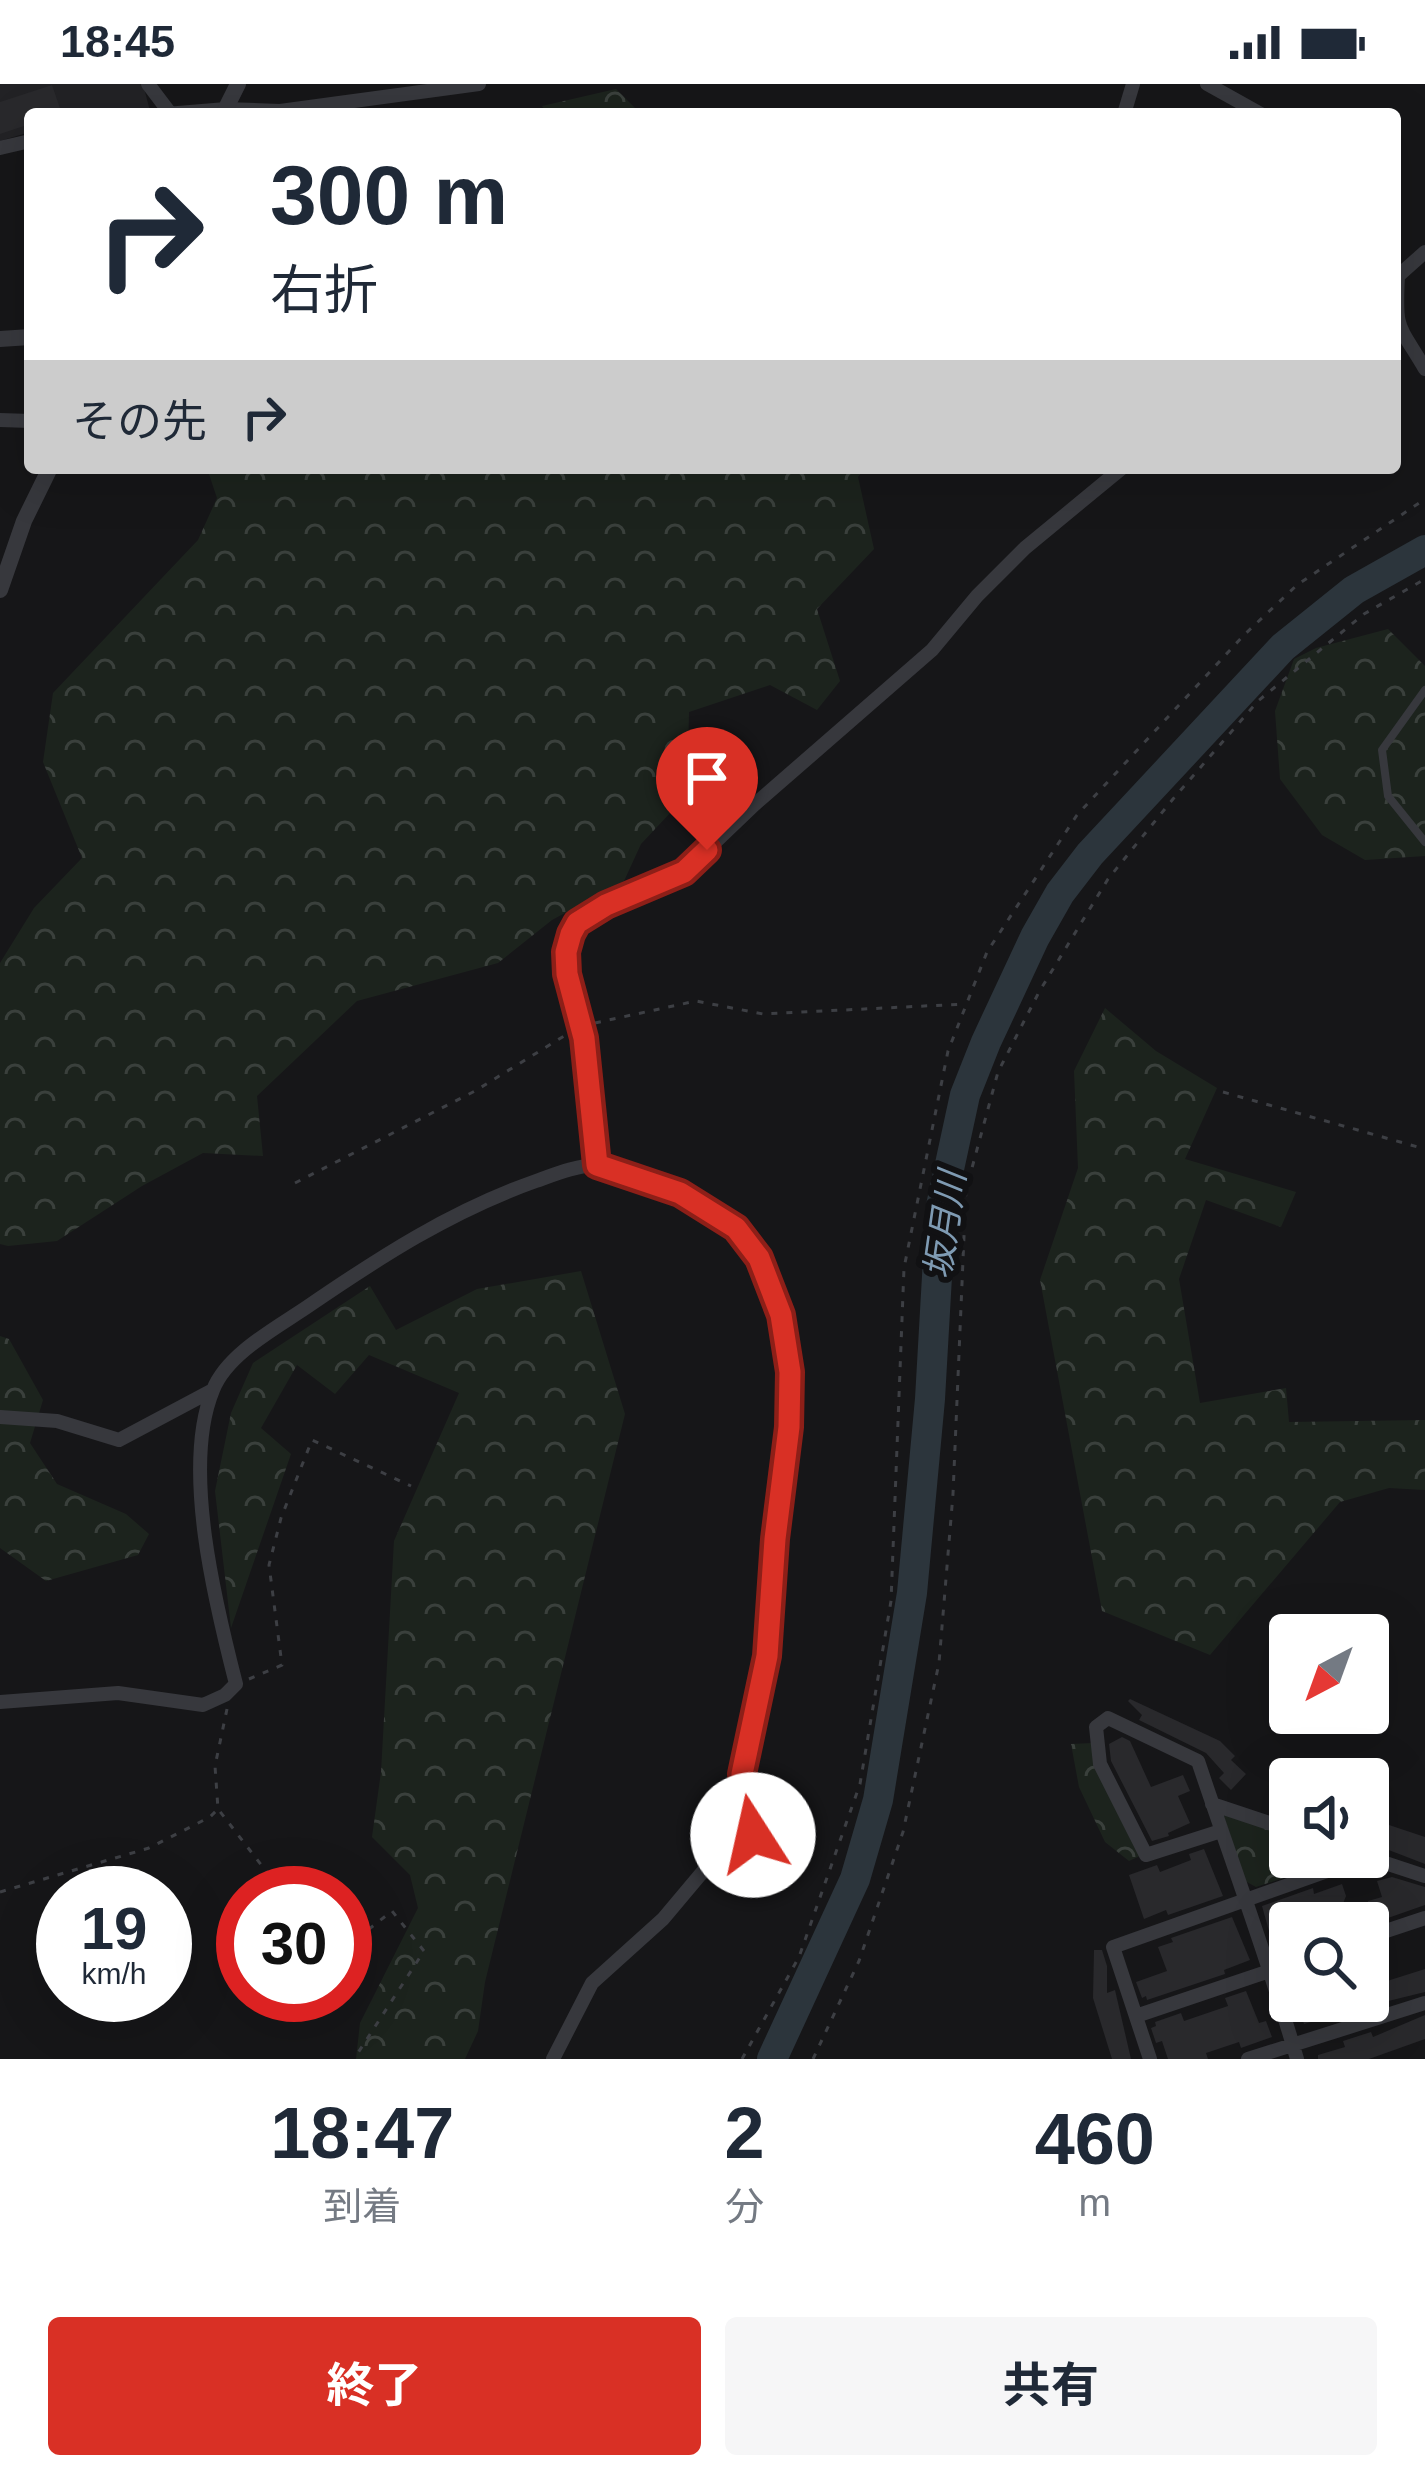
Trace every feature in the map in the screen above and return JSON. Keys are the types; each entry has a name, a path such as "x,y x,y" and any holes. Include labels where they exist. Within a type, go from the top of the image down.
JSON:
{"street":[{"path":"317,108 479,84"},
{"path":"1207,84 1250,108"},
{"path":"1401,273 1425,252"},
{"path":"1401,334 1425,369"},
{"path":"0,590 24,521 47,474"},
{"path":"597,1165 595,1115 567,974 566,952 577,923 606,905 684,872 932,650 976,596 1025,548 1115,474"},
{"path":"0,1702 118,1694 203,1705 231,1690 212,1589 202,1477 202,1436 213,1390 224,1372 278,1326 440,1220 504,1192 597,1165 680,1193 736,1228 759,1258 781,1315 790,1372 767,1656 742,1774 753,1835 739,1854 705,1869 663,1918 592,1983 553,2059"},
{"path":"0,1417 57,1421 119,1440 213,1390"},
{"path":"1221,1831 1146,1855 1100,1764 1096,1726 1108,1718 1198,1762 1244,1899 1297,2059"},
{"path":"1212,1804 1269,1823"},
{"path":"1150,2059 1113,1947 1367,1857 1425,1876"},
{"path":"1389,1930 1425,1918"},
{"path":"1136,2016 1268,1971"},
{"path":"1248,2059 1425,2003"}],"lane":[{"path":"1425,690 1382,750 1388,796 1425,842"}],"path":[{"path":"742,2059 799,1958 860,1784 891,1601 904,1268 948,1051 987,952 1077,815 1244,635 1297,585 1425,499"},
{"path":"813,2059 859,1961 904,1832 939,1663 953,1494 966,1190 998,1072 1039,992 1108,879 1258,701 1364,614 1425,579"},
{"path":"295,1183 475,1091 580,1026 696,1000 763,1014 967,1004"},
{"path":"1223,1092 1425,1149"},
{"path":"263,1866 218,1809 215,1766 231,1690 282,1665 269,1564 280,1518 311,1440 411,1486"},
{"path":"0,1892 149,1849 218,1809"},
{"path":"354,2059 424,1952 392,1911 372,1927"}],"shaded area":[{"path":"0,84 143,84 149,108 24,108 24,134 0,141"}],"green space":[{"path":"616,89 635,108 544,108"},
{"path":"209,474 860,474 874,549 817,609 840,681 817,710 770,685 689,712 687,795 641,844 624,881 552,920 498,963 357,1001 257,1096 263,1156 203,1153 57,1241 0,1244 0,963 34,908 82,858 43,762 53,693 198,540 217,498"},
{"path":"1388,629 1425,666 1425,856 1365,860 1322,835 1280,779 1275,711 1294,659 1316,648"},
{"path":"1105,1008 1156,1051 1217,1088 1185,1159 1296,1192 1281,1227 1206,1200 1179,1279 1200,1403 1286,1388 1289,1422 1425,1420 1425,1490 1389,1488 1340,1502 1210,1655 1102,1611 1040,1280 1078,1168 1074,1071"},
{"path":"581,1271 625,1414 485,1982 478,2031 465,2059 356,2059 360,2023 372,2022 372,1999 418,1908 410,1875 372,1837 381,1772 394,1541 459,1393 369,1355 335,1394 297,1365 261,1428 291,1454 231,1628 215,1491 231,1413 253,1363 370,1286 396,1330 477,1289"},
{"path":"0,1336 9,1339 43,1400 30,1443 57,1484 126,1514 149,1534 138,1555 46,1581 0,1548"},
{"path":"1093,1743 1140,1856 1129,1861 1105,1842 1079,1787 1071,1744"},
{"path":"1223,1813 1269,1828 1269,1878 1284,1878 1256,1887 1245,1881"}],"building":[{"path":"52,85 60,108 24,108 24,126 0,134 0,102"},
{"path":"1130,1699 1220,1741 1246,1774 1231,1790 1219,1778 1224,1773 1206,1753 1139,1720 1142,1715"},
{"path":"1122,1737 1130,1741 1151,1787 1183,1775 1190,1791 1178,1796 1190,1823 1152,1841 1111,1761 1109,1744"},
{"path":"1389,1825 1425,1837 1425,1864 1389,1850"},
{"path":"1204,1849 1223,1896 1144,1919 1129,1875 1157,1865 1160,1872 1191,1860 1189,1854"},
{"path":"1389,1878 1425,1887 1425,1905 1389,1918 1389,1902 1368,1902 1382,1897 1377,1881"},
{"path":"1342,1884 1346,1896 1344,1902 1273,1902 1313,1888 1314,1894"},
{"path":"1269,1904 1269,1931 1262,1906"},
{"path":"1232,1917 1250,1960 1224,1970 1225,1974 1142,1998 1136,1982 1167,1971 1158,1947"},
{"path":"1094,1950 1102,1950 1107,1993 1115,1990 1131,2059 1112,2059 1093,1998"},
{"path":"1425,1969 1425,1992 1389,2001 1389,1980"},
{"path":"1246,1991 1259,2023 1266,2021 1272,2037 1206,2053 1208,2059 1168,2059 1162,2041 1156,2043 1151,2028 1155,2022 1181,2013 1184,2021 1228,2006 1225,1998"},
{"path":"1425,2015 1425,2039 1369,2059 1318,2059 1318,2055 1345,2047 1343,2041 1371,2032 1373,2037"}],"waterway":[{"name":"坂月川","path":"772,2059 855,1879 878,1800 912,1593 941,1206 965,1095 986,1042 1035,937 1090,854 1283,647 1354,590 1425,550"}],"route":[{"path":"707,850 684,872 606,905 577,923 566,952 567,974 584,1038 597,1165 680,1193 736,1228 759,1258 781,1315 790,1372 789,1427 767,1656 742,1774 753,1835"}]}
